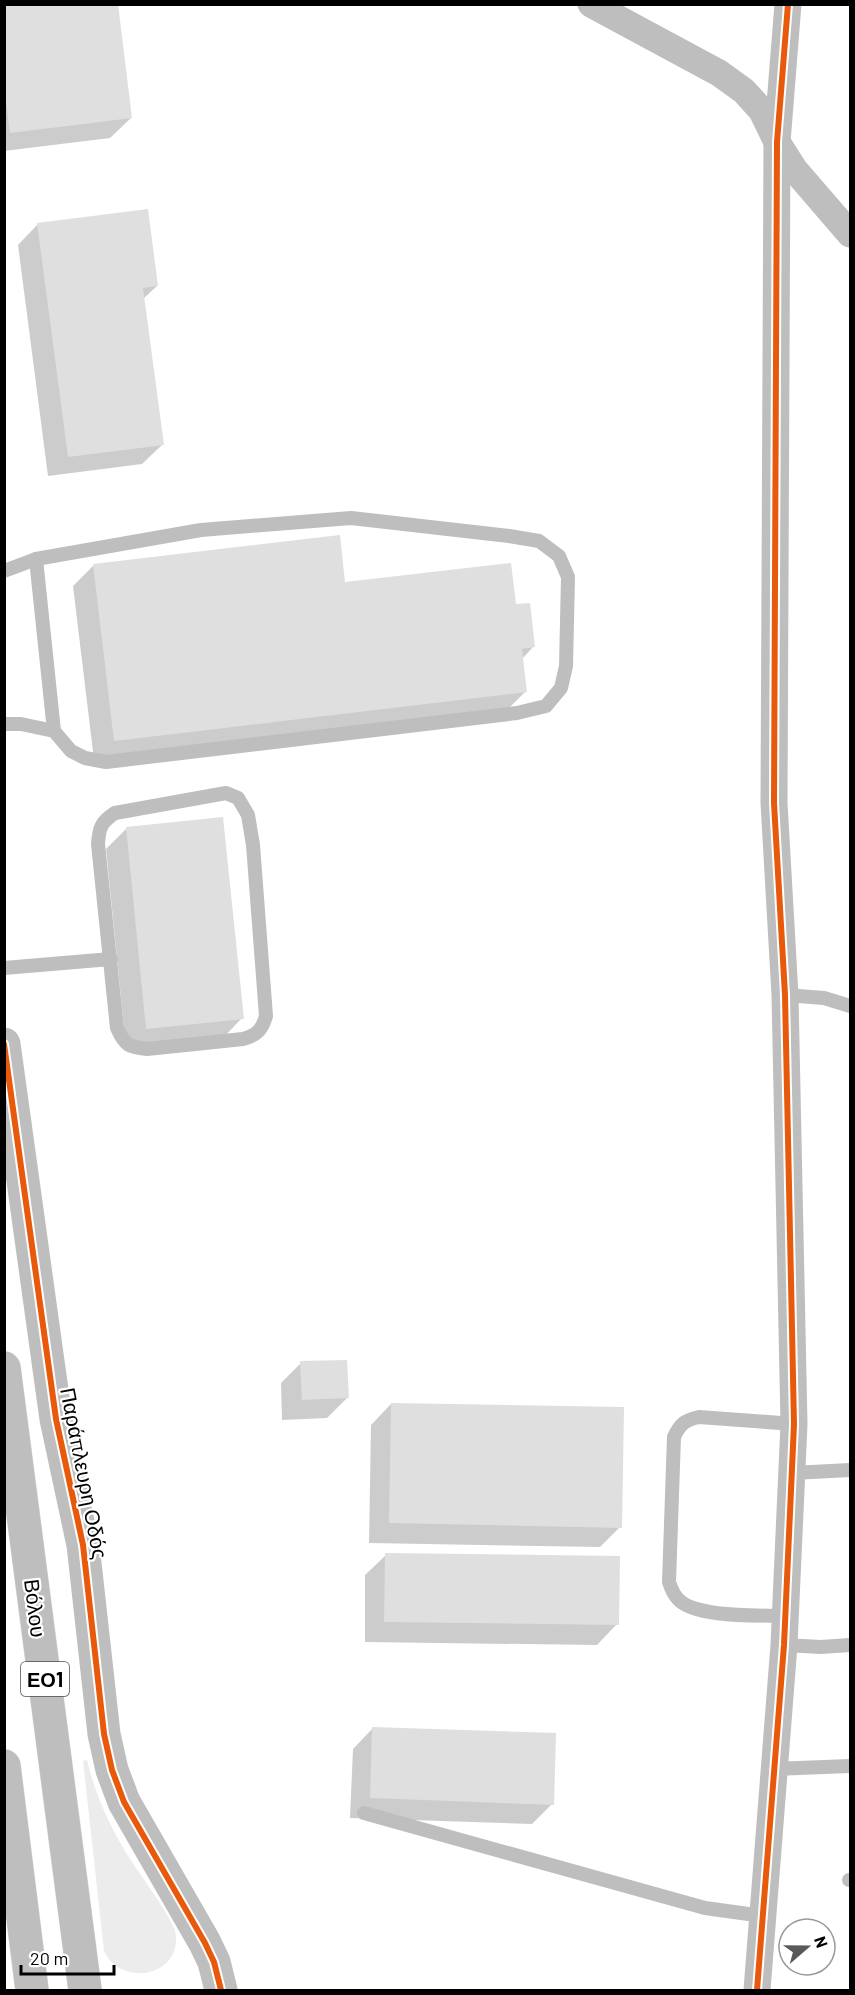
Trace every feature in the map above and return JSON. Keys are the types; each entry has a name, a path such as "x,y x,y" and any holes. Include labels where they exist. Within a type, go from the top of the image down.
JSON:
{"street":[{"path":"591,4 720,73 744,91 762,111 777,142 794,169 850,234"},
{"path":"757,1990 784,1645 794,1424 785,995 774,803 777,142 788,4"},
{"name":"Παράπλευρη Οδός","path":"4,1044 56,1419 83,1545 104,1734 112,1770 124,1802 205,1943 214,1962 221,1990"},
{"name":"Βόλου","path":"4,1368 85,1990"},
{"path":"4,1766 32,1990"}],"lane":[{"path":"4,571 36,559 201,530 351,518 539,541 559,556 568,577 566,666 561,688 546,706 517,714 106,762 85,758 71,751 54,732 21,724 4,724"},
{"path":"36,559 54,732"},
{"path":"226,793 238,798 248,814 253,845 266,1016 263,1029 243,1039 147,1049 132,1048 123,1041 117,1028 111,960 98,844 102,821 115,813 226,793"},
{"path":"4,968 111,960"},
{"path":"785,995 824,998 850,1006"},
{"path":"785,1616 716,1614 688,1607 676,1599 669,1582 674,1437 680,1425 687,1420 699,1417 794,1424"},
{"path":"792,1473 850,1470"},
{"path":"784,1645 821,1647 850,1645"},
{"path":"773,1769 850,1766"},
{"path":"364,1814 705,1908 763,1916"}],"shaded area":[{"path":"87,1760 99,1799 116,1836 175,1930 175,1946 170,1958 161,1967 149,1972 136,1973 123,1970 112,1963 104,1951 83,1761"}],"building":[{"path":"4,4 118,4 132,118 10,133 4,85"},
{"path":"148,209 158,286 143,288 164,445 68,457 37,223"},
{"path":"340,535 345,582 511,563 516,604 530,603 535,647 522,649 527,692 114,741 93,564"},
{"path":"223,817 244,1019 146,1029 126,827"},
{"path":"347,1360 349,1398 302,1400 300,1361"},
{"path":"391,1403 624,1407 622,1528 389,1523"},
{"path":"385,1553 620,1556 619,1625 384,1622"},
{"path":"372,1727 556,1733 554,1805 370,1798"}],"cycle path":[{"path":"757,1990 784,1645 794,1424 785,995 774,803 777,142 788,4"},
{"path":"4,1044 56,1419 83,1545 104,1734 112,1770 124,1802 205,1943 214,1962 221,1990"}]}
